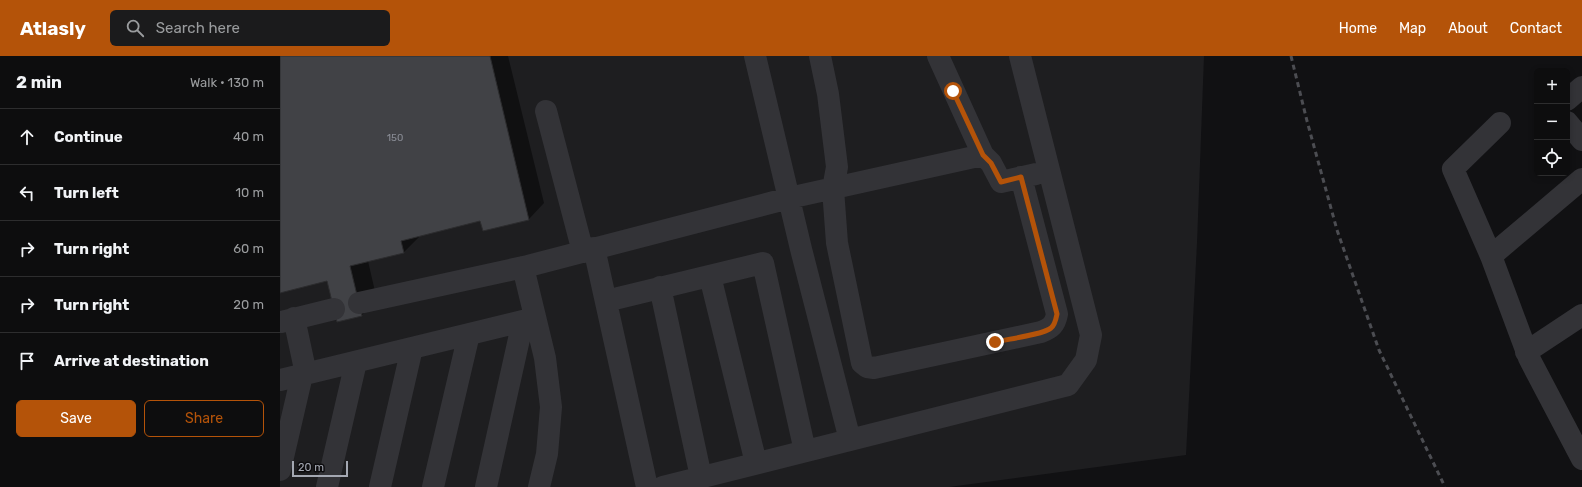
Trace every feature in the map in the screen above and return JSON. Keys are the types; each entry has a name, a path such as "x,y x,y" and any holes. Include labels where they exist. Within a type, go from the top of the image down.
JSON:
{"lane":[{"path":"755,56 850,440"},
{"path":"820,56 828,94 837,166 833,189 837,243 862,363 868,367 874,368 1041,332 1051,328 1055,322 1057,314 1021,177"},
{"path":"938,56 983,155 991,163 1001,182 1049,171"},
{"path":"663,487 1068,385 1086,360 1092,334 1020,56"},
{"path":"1570,97 1582,87"},
{"path":"546,112 588,250 606,300 647,487"},
{"path":"1500,123 1453,169 1491,256 1526,352 1582,459"},
{"path":"1570,126 1582,140"},
{"path":"359,303 523,267 789,198 983,155"},
{"path":"1491,256 1582,179"},
{"path":"606,300 763,263 805,451"},
{"path":"523,267 529,320 545,358 551,407 547,454 539,487"},
{"path":"710,276 756,463"},
{"path":"660,287 701,477"},
{"path":"280,470 304,374 287,320 334,308"},
{"path":"1526,352 1582,315"},
{"path":"280,380 529,320"},
{"path":"486,487 529,320"},
{"path":"433,487 469,334"},
{"path":"380,487 412,348"},
{"path":"327,487 356,362"},
{"path":"832,371 862,363"}],"shaded area":[{"path":"280,56 1204,56 1197,243 1186,455 949,487 280,487"}],"building":[{"path":"280,56 490,56 529,220 483,231 480,221 401,241 404,253 350,266 362,316 337,322 327,281 280,293"}],"railway":[{"path":"1291,56 1337,230 1379,350 1445,487"}],"route":[{"path":"953,91 983,155 991,163 1001,182 1021,177 1057,314 1055,322 1051,328 1041,332 995,342"}]}
